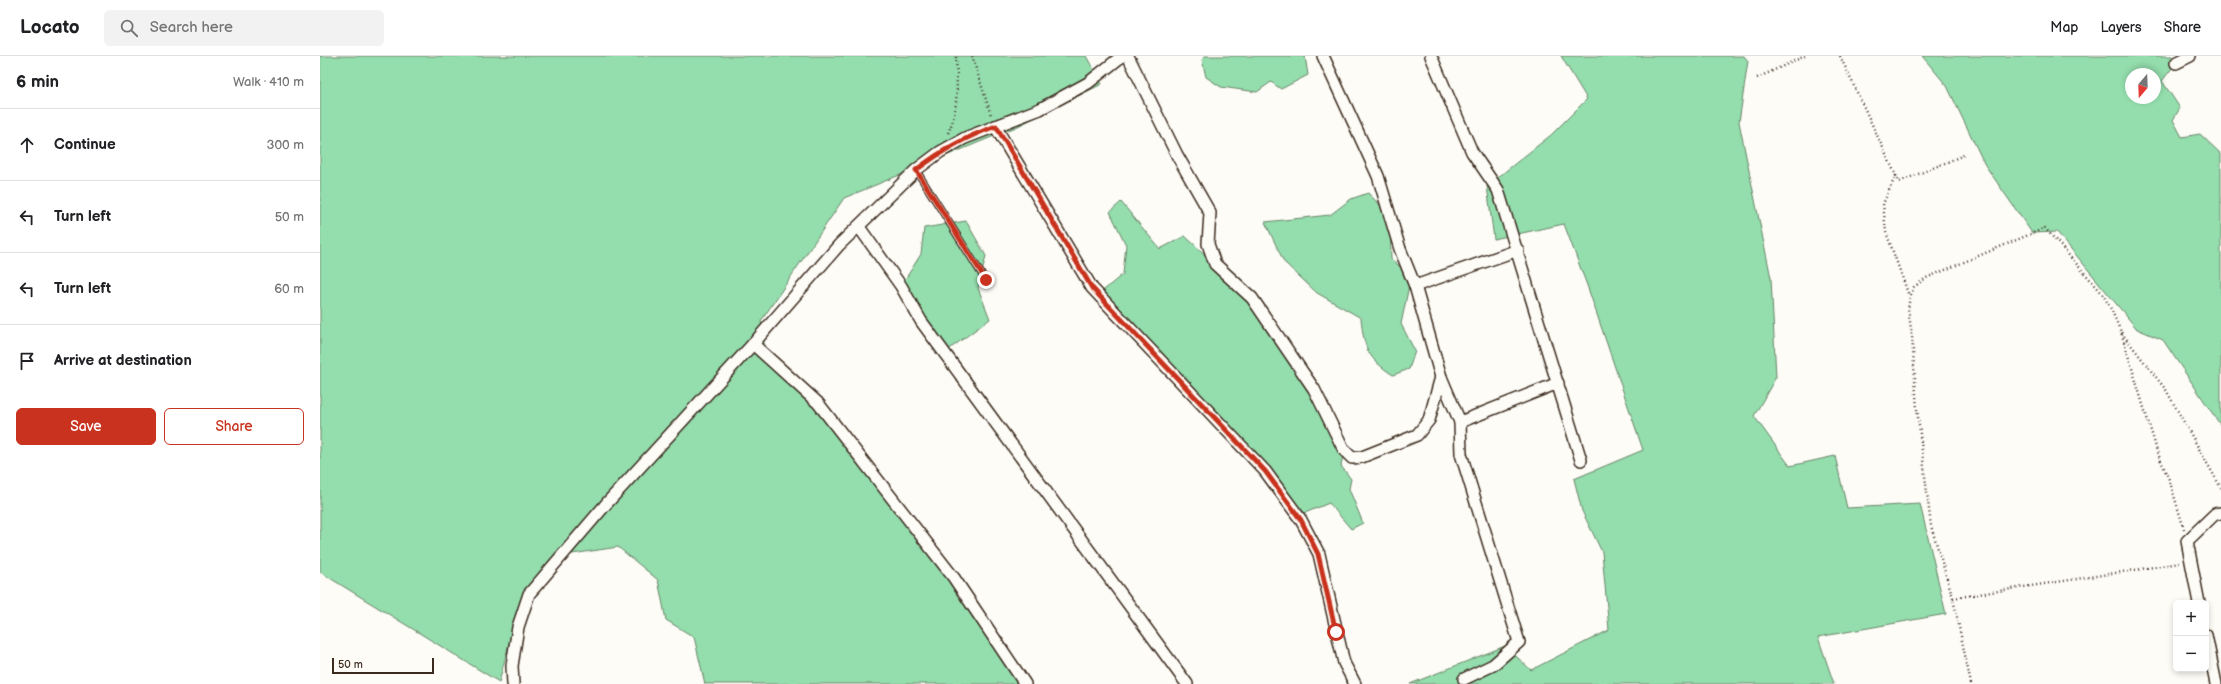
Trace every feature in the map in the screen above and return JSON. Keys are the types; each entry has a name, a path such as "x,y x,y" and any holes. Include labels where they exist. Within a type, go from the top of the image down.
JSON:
{"street":[{"path":"513,684 512,666 518,627 529,594 606,503 753,344 814,271 839,245 916,170 940,152 965,138 1040,109 1088,83 1122,56"},
{"path":"1128,56 1178,155 1210,213 1208,244 1215,264 1252,298 1314,389 1344,450 1352,458 1362,457 1417,434 1429,420 1440,377"},
{"path":"1323,56 1378,176 1400,249 1415,286 1440,377 1460,422 1461,454 1519,642 1493,665 1464,678"},
{"path":"1431,56 1472,152 1498,190 1518,250 1581,460"},
{"path":"2176,63 2190,56"},
{"path":"996,126 1092,288 1265,471 1301,520 1318,554 1344,663 1355,684"},
{"path":"859,227 901,286 921,321 1187,684"},
{"path":"1415,286 1518,250"},
{"path":"753,344 818,403 954,578 1024,684"},
{"path":"1460,422 1558,383"},
{"path":"2198,600 2187,541 2215,514 2221,513"},
{"path":"2206,636 2216,684"}],"lane":[{"path":"916,170 986,280"}],"path":[{"path":"940,152 954,120 957,87 956,56"},
{"path":"972,56 996,126"},
{"path":"1757,78 1805,56"},
{"path":"1840,56 1899,182 1964,156"},
{"path":"1896,175 1883,204 1886,232 1910,297"},
{"path":"1971,684 1953,598 1931,526 1917,409 1912,336 1908,308 1914,287 1926,278 2045,228 2102,293 2111,309 2121,332 2148,425 2170,482 2187,541"},
{"path":"2121,332 2166,390 2221,488"},
{"path":"1953,598 2190,562"}],"green space":[{"path":"320,56 1086,56 1102,84 1016,127 844,198 761,321 766,356 818,403 961,596 1018,684 705,684 694,637 666,620 658,580 618,547 559,556 519,605 499,682 320,572"},
{"path":"1205,56 1305,56 1308,75 1281,89 1271,82 1257,92 1221,87 1206,77 1202,60"},
{"path":"1561,56 1744,56 1748,61 1739,122 1771,278 1776,377 1754,416 1790,466 1835,456 1847,508 1920,504 1946,614 1818,637 1834,684 1410,684 1505,646 1531,670 1609,630 1602,552 1582,511 1574,479 1643,450 1588,288 1564,224 1494,239 1487,186 1551,135 1587,99"},
{"path":"1922,56 2172,56 2176,63 2162,81 2180,108 2173,120 2182,137 2200,134 2221,154 2221,426 2163,340 2137,329 2057,232 2032,233 1985,165 1947,86"},
{"path":"1368,193 1390,215 1391,259 1411,276 1401,324 1415,351 1409,369 1393,375 1377,363 1368,351 1361,318 1317,293 1284,262 1265,222 1330,215 1351,199"},
{"path":"1121,202 1160,249 1185,236 1252,298 1314,389 1344,450 1341,466 1351,479 1349,489 1363,523 1351,529 1329,503 1305,513 1098,295 1123,274 1126,245 1110,212"},
{"path":"966,221 986,256 978,288 990,319 944,353 901,286 921,254 924,228"}],"route":[{"path":"986,280 916,170 940,152 965,138 996,126 1092,288 1153,355 1265,471 1301,520 1318,554 1336,632"}]}
